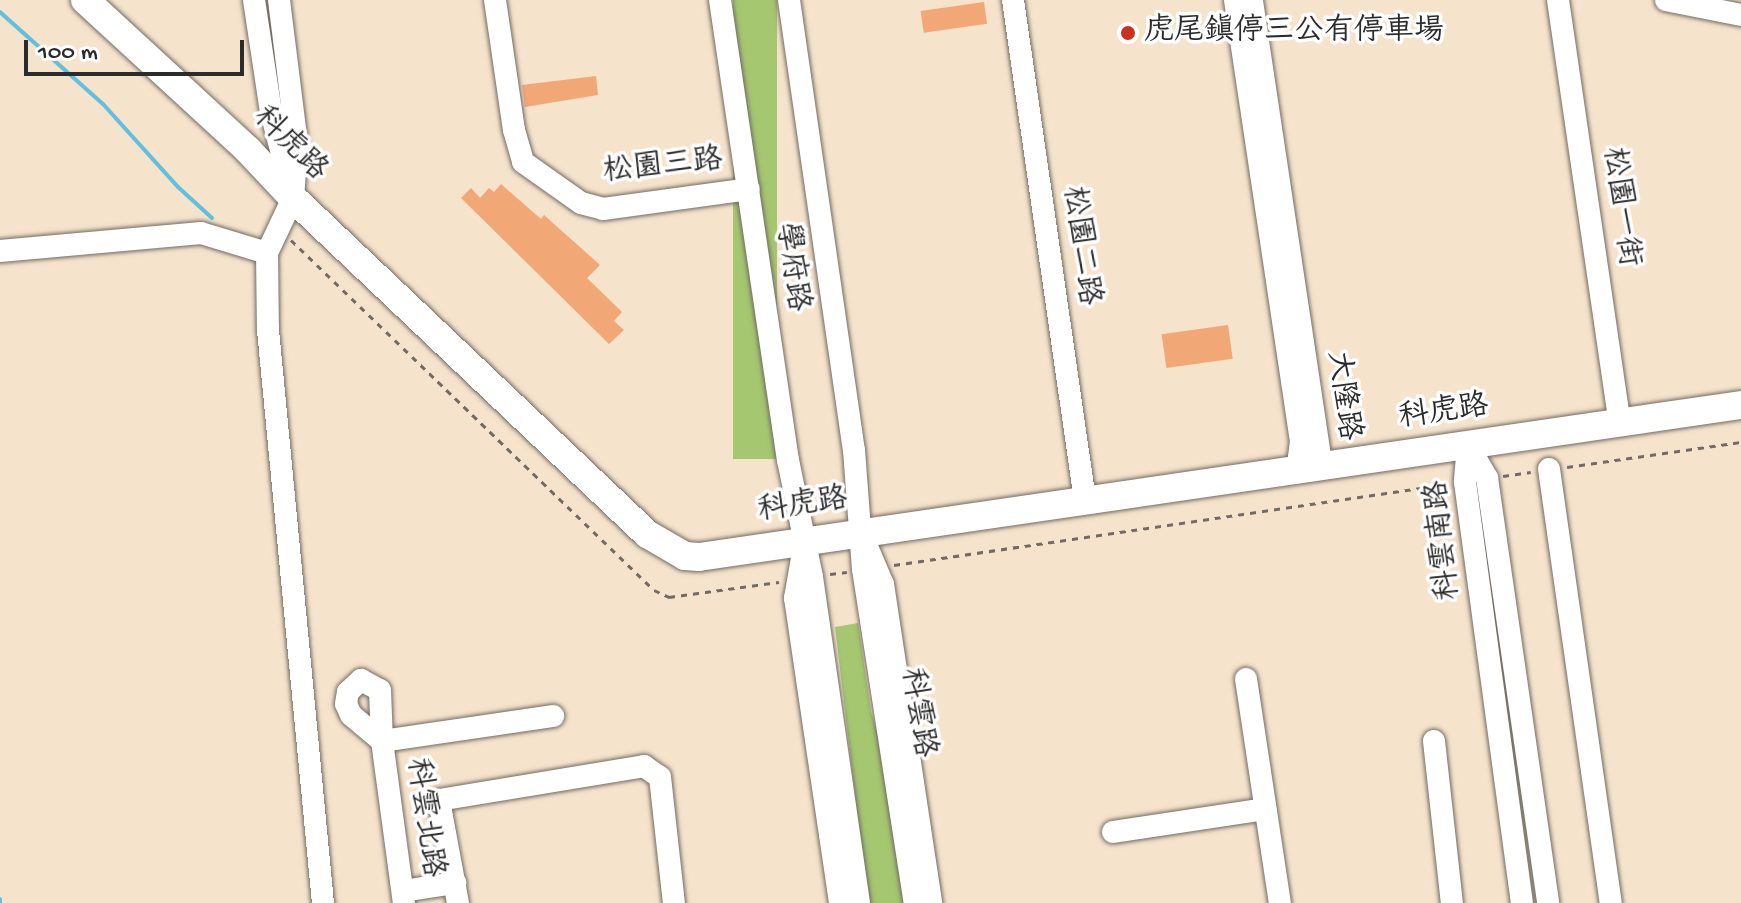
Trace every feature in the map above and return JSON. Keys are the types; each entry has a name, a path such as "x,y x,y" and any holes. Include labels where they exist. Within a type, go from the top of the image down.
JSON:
{"main road":[{"name":"科虎路","path":"85,0 248,150 293,198 647,534 668,548 699,557 1741,405"}],"street":[{"path":"254,0 271,112 293,198"},
{"path":"279,0 297,145 293,198 267,253 268,330 323,903"},
{"name":"松園三路","path":"495,0 514,130 523,162 581,203 603,209 749,189"},
{"name":"學府路","path":"720,0 788,460 804,541"},
{"name":"學府路","path":"789,0 862,533"},
{"name":"松園二路","path":"1013,0 1085,500"},
{"name":"大隆路","path":"1235,0 1301,441 1299,457 1316,467 1320,456 1252,0"},
{"name":"松園一街","path":"1558,0 1620,423"},
{"path":"1666,0 1741,15"},
{"path":"0,251 201,233 267,253"},
{"name":"科雲南路","path":"1468,445 1548,903"},
{"path":"1549,469 1611,903"},
{"name":"科雲南路","path":"1476,480 1522,903"},
{"name":"科雲路","path":"862,533 915,903"},
{"path":"804,541 806,578 859,903"},
{"path":"868,569 883,584 931,903"},
{"path":"806,578 795,598 840,903"},
{"path":"1246,679 1280,903"},
{"name":"科雲北路","path":"404,897 382,741 553,716"},
{"path":"1434,741 1452,903"},
{"path":"404,897 456,893 439,800 644,766 660,777 674,903"},
{"path":"1113,832 1265,809"}],"path":[{"path":"279,229 654,590 669,597 1741,442"}],"green space":[{"path":"733,0 777,0 777,459 733,459"},
{"path":"858,623 871,711 883,754 906,903 868,903 835,627"}],"building":[{"path":"984,2 987,24 924,33 921,11"},
{"path":"596,76 598,95 525,107 522,85"},
{"path":"501,184 541,219 544,215 600,265 587,278 622,312 614,321 624,330 609,344 461,198 471,188 480,198 489,188 494,192"},
{"path":"1228,325 1233,359 1166,368 1162,334"}],"waterway":[{"path":"0,12 103,104 178,187 212,218"}],"place":[{"name":"虎尾鎮停三公有停車場","path":"1128,33"}]}
